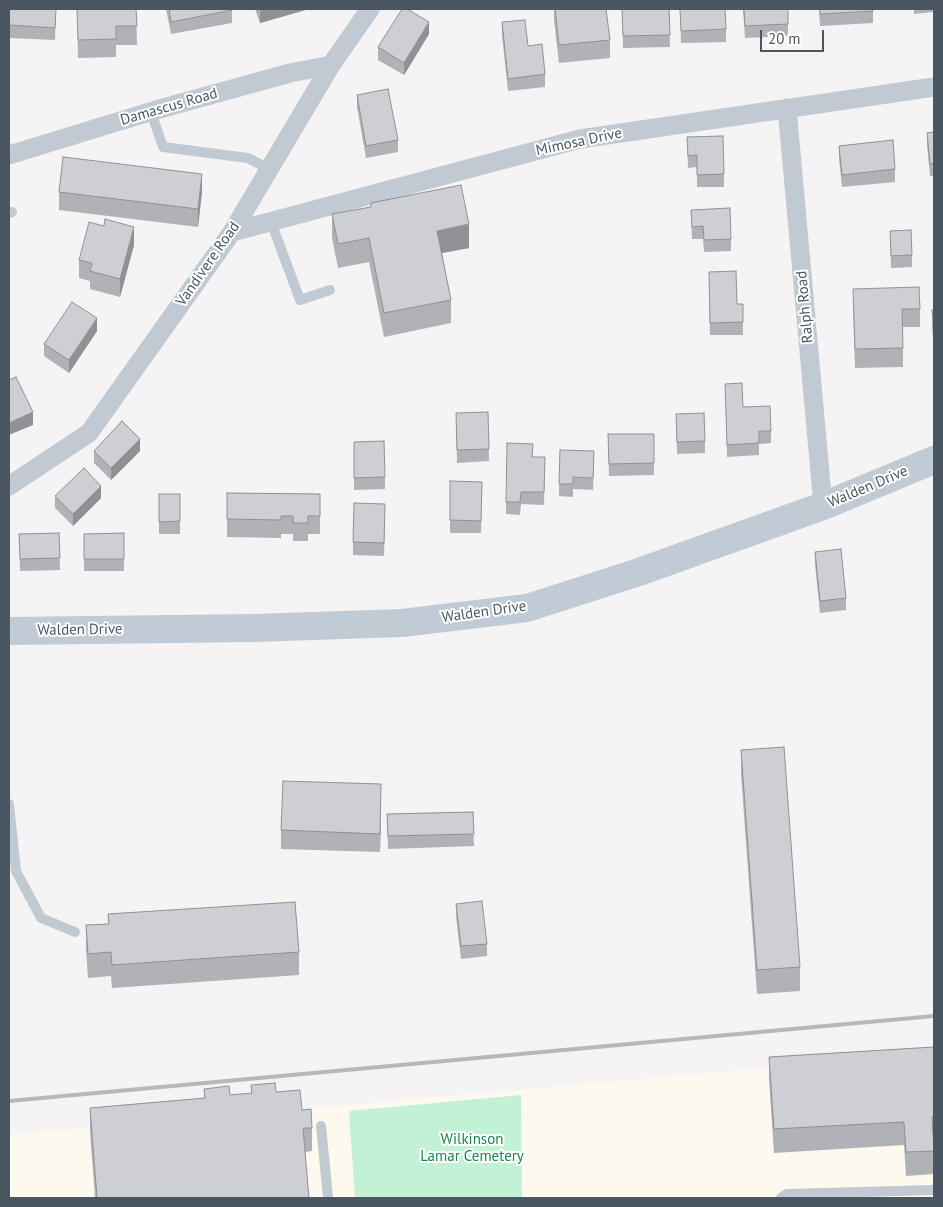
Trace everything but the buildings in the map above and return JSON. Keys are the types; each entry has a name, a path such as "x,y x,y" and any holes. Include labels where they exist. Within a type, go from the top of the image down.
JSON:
{"street":[{"name":"Vandivere Road","path":"9,486 89,433 232,232 331,65 370,9"},
{"name":"Damascus Road","path":"9,155 290,72 331,65"},
{"name":"Mimosa Drive","path":"232,232 580,140 934,87"},
{"name":"Ralph Road","path":"787,108 823,506"},
{"name":"Walden Drive","path":"9,631 254,628 402,623 527,608 639,572 823,506 934,460"}],"lane":[{"path":"151,112 163,147 248,158 269,169"},
{"path":"271,222 300,300 330,290"},
{"path":"9,804 16,871 41,918 74,932"},
{"path":"321,1126 328,1198"},
{"path":"781,1198 787,1194 934,1190"}],"shaded area":[{"path":"934,1053 934,1198 9,1198 9,1135"}],"green space":[{"name":"Wilkinson Lamar Cemetery","path":"521,1095 522,1198 355,1198 349,1111"}],"railway":[{"path":"9,1101 934,1016"}]}
